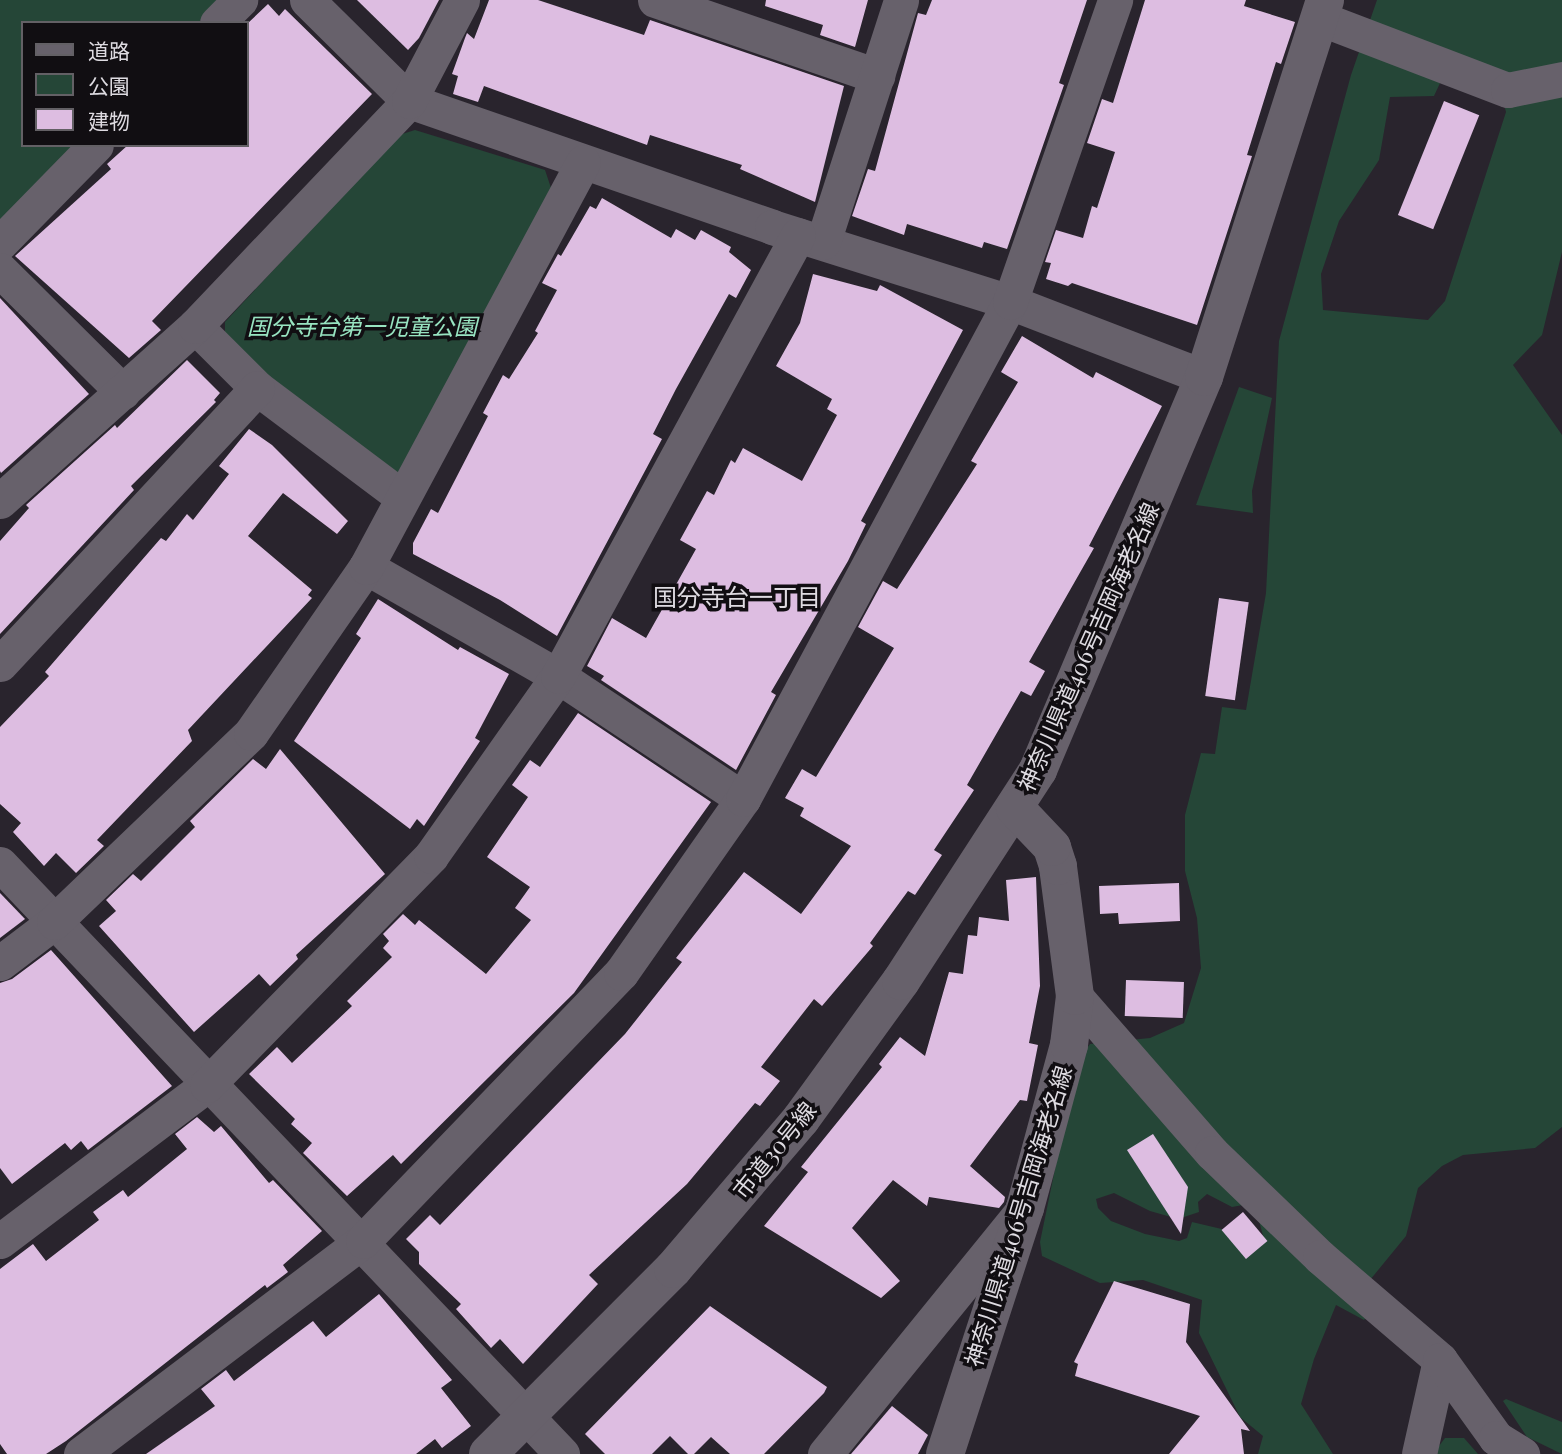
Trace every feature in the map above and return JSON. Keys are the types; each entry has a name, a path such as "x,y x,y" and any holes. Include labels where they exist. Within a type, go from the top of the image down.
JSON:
{"main road":[{"name":"神奈川県道406号吉岡海老名線","path":"945,1454 1025,1208 1069,1045 1074,996 1059,866 1052,848 1015,808 1050,744 1204,377 1318,6"},
{"name":"市道30号線","path":"488,1454 528,1418 673,1269 801,1119 901,981 1015,808"}],"street":[{"path":"219,21 240,0"},
{"path":"307,0 409,101 583,163 1010,302 1204,377"},
{"path":"0,501 195,326 409,101 462,0"},
{"path":"654,0 877,76"},
{"path":"0,1241 207,1085 431,856 558,676 811,239 877,76 901,0"},
{"path":"81,1454 363,1241 621,973 743,799 1010,302 1115,0"},
{"path":"1318,6 1508,90 1562,79"},
{"path":"0,243 94,147"},
{"path":"0,963 54,922 251,733 366,567 583,163"},
{"path":"0,270 123,393"},
{"path":"195,326 257,388 402,497"},
{"path":"0,664 257,388"},
{"path":"366,567 558,676 743,799"},
{"path":"0,864 207,1085 363,1241 562,1454"},
{"path":"1074,996 1212,1153 1320,1257 1440,1360 1496,1438 1522,1454"},
{"path":"825,1454 1025,1208"},
{"path":"1419,1454 1440,1360"}],"green space":[{"path":"0,0 221,0 200,21 21,21 21,147 74,147 0,222"},
{"path":"1377,0 1562,0 1562,252 1542,335 1513,365 1562,435 1562,1127 1535,1148 1463,1155 1442,1166 1418,1188 1406,1236 1370,1280 1372,1310 1364,1320 1336,1305 1314,1359 1301,1404 1333,1454 1258,1454 1263,1436 1240,1417 1199,1333 1202,1300 1143,1280 1100,1283 1042,1256 1040,1242 1077,1062 1090,1044 1150,1038 1184,1023 1201,968 1197,918 1185,871 1185,815 1201,753 1215,754 1222,707 1246,710 1266,593 1279,341 1351,75","holes":["1441,81 1503,100 1506,112 1445,301 1428,320 1323,310 1321,274 1339,221 1379,160 1390,97 1434,96","1114,1193 1150,1211 1178,1219 1199,1212 1198,1202 1207,1194 1232,1207 1254,1203 1264,1239 1192,1222 1187,1238 1179,1241 1145,1234 1111,1221 1098,1208 1096,1199"]},
{"name":"国分寺台第一児童公園","path":"415,130 545,170 552,191 401,473 389,475 312,418 225,336 225,322 399,135"},
{"path":"1239,387 1272,398 1252,491 1253,513 1196,505"},
{"path":"1506,1399 1562,1422 1562,1454 1527,1437 1503,1401"},
{"path":"1445,1438 1464,1438 1478,1454 1433,1454"}],"building":[{"path":"357,0 439,0 419,38 408,50"},
{"path":"489,0 538,0 644,35 650,20 844,86 815,202 740,169 742,165 650,135 647,145 484,86 478,102 453,94 458,76 452,74 465,38 467,33 474,39"},
{"path":"766,0 868,0 855,47 820,35 823,25 765,6"},
{"path":"932,0 1087,0 1059,83 1064,85 1007,249 984,242 982,248 907,224 904,235 852,216 868,169 875,171 918,13 926,15"},
{"path":"1145,0 1246,0 1244,6 1295,22 1281,64 1276,62 1247,155 1252,156 1197,325 1072,283 1068,286 1046,279 1051,263 1045,262 1056,230 1083,238 1092,206 1097,208 1115,152 1087,143 1102,99 1113,103"},
{"path":"268,4 279,16 285,9 372,94 152,321 161,330 129,358 15,256 111,169 107,164 126,147 248,147 248,23"},
{"path":"1444,101 1479,115 1433,229 1398,215"},
{"path":"602,198 671,238 676,229 695,240 701,230 731,247 729,252 751,270 736,298 729,294 676,389 653,434 662,439 557,636 500,600 413,554 413,543 431,509 438,513 488,416 483,413 503,375 509,379 538,333 535,331 557,290 542,283 590,206 596,209"},
{"path":"813,274 877,291 880,285 963,330 861,521 866,524 848,561 771,692 776,695 736,770 601,680 604,676 587,666 612,618 646,638 696,549 680,540 707,491 714,495 731,460 735,463 743,448 802,481 837,415 827,409 832,399 776,366 800,323"},
{"path":"0,298 89,394 1,473 0,471"},
{"path":"1022,336 1093,378 1096,372 1162,406 1089,546 1094,548 1029,662 1045,671 1031,696 1021,691 967,785 974,790 934,850 942,855 915,895 908,891 870,943 873,946 822,1006 814,999 761,1067 780,1081 760,1106 755,1103 687,1184 589,1275 598,1284 523,1364 500,1339 491,1348 456,1309 461,1304 419,1264 419,1252 406,1239 430,1215 440,1225 625,1034 682,962 676,958 744,872 801,914 851,846 800,816 804,808 785,798 802,769 816,777 894,648 858,627 883,581 897,589 977,464 971,461 1018,382 1001,372"},
{"path":"187,360 220,393 214,400 216,402 131,486 134,490 0,634 0,541 29,508 26,505 115,425 117,428"},
{"path":"249,429 272,445 348,521 337,534 283,493 248,536 312,590 308,595 312,598 188,730 192,741 97,840 104,846 76,873 56,853 44,866 13,832 21,823 0,804 0,727 49,676 45,672 161,538 166,541 187,514 193,520 229,474 219,466"},
{"path":"1219,598 1249,602 1235,700 1205,696"},
{"path":"378,599 458,650 460,647 509,674 475,738 480,741 424,826 417,819 410,829 294,741 361,638 356,634"},
{"path":"578,713 711,802 574,993 401,1164 393,1155 347,1196 303,1153 312,1143 291,1124 295,1119 249,1074 277,1047 292,1063 352,1006 347,1001 392,957 383,948 389,941 383,934 403,914 415,925 419,920 486,974 531,920 515,908 530,887 487,857 528,797 512,785 530,760 540,767"},
{"path":"280,749 385,874 296,955 298,959 270,986 259,974 194,1032 99,926 116,911 106,900 133,874 141,881 195,827 190,821 253,759 266,769"},
{"path":"1036,877 1040,986 1029,1043 1038,1045 1027,1101 1020,1100 970,1166 1005,1197 1004,1202 999,1208 929,1197 927,1206 893,1180 852,1228 900,1281 881,1298 764,1226 808,1172 801,1167 882,1067 879,1064 900,1037 925,1056 949,972 963,974 968,935 977,936 979,917 1009,921 1006,880"},
{"path":"1179,883 1180,921 1119,924 1118,913 1100,914 1099,886"},
{"path":"0,893 25,919 0,938"},
{"path":"51,950 172,1086 88,1150 81,1141 71,1150 65,1143 12,1184 0,1168 0,983 12,979"},
{"path":"1126,980 1184,982 1183,1018 1125,1016"},
{"path":"197,1117 214,1132 221,1126 269,1183 273,1180 322,1231 283,1265 288,1272 267,1288 265,1285 66,1441 46,1454 7,1454 0,1444 0,1269 33,1244 46,1261 99,1220 93,1212 123,1190 128,1197 187,1149 175,1134"},
{"path":"1153,1134 1188,1187 1181,1234 1127,1150"},
{"path":"1243,1212 1267,1241 1246,1259 1222,1230"},
{"path":"1114,1281 1190,1304 1186,1342 1250,1431 1241,1429 1244,1454 1169,1454 1200,1416 1075,1376 1078,1364 1074,1362"},
{"path":"379,1294 452,1380 441,1388 471,1426 442,1448 435,1439 416,1454 146,1454 215,1406 201,1389 226,1370 234,1381 313,1321 326,1337"},
{"path":"710,1306 827,1387 824,1393 764,1454 730,1454 711,1437 694,1454 688,1454 670,1436 652,1454 605,1454 585,1434"},
{"path":"892,1406 928,1435 918,1454 851,1454"}],"district":[{"name":"国分寺台一丁目","path":"737,597"}]}
